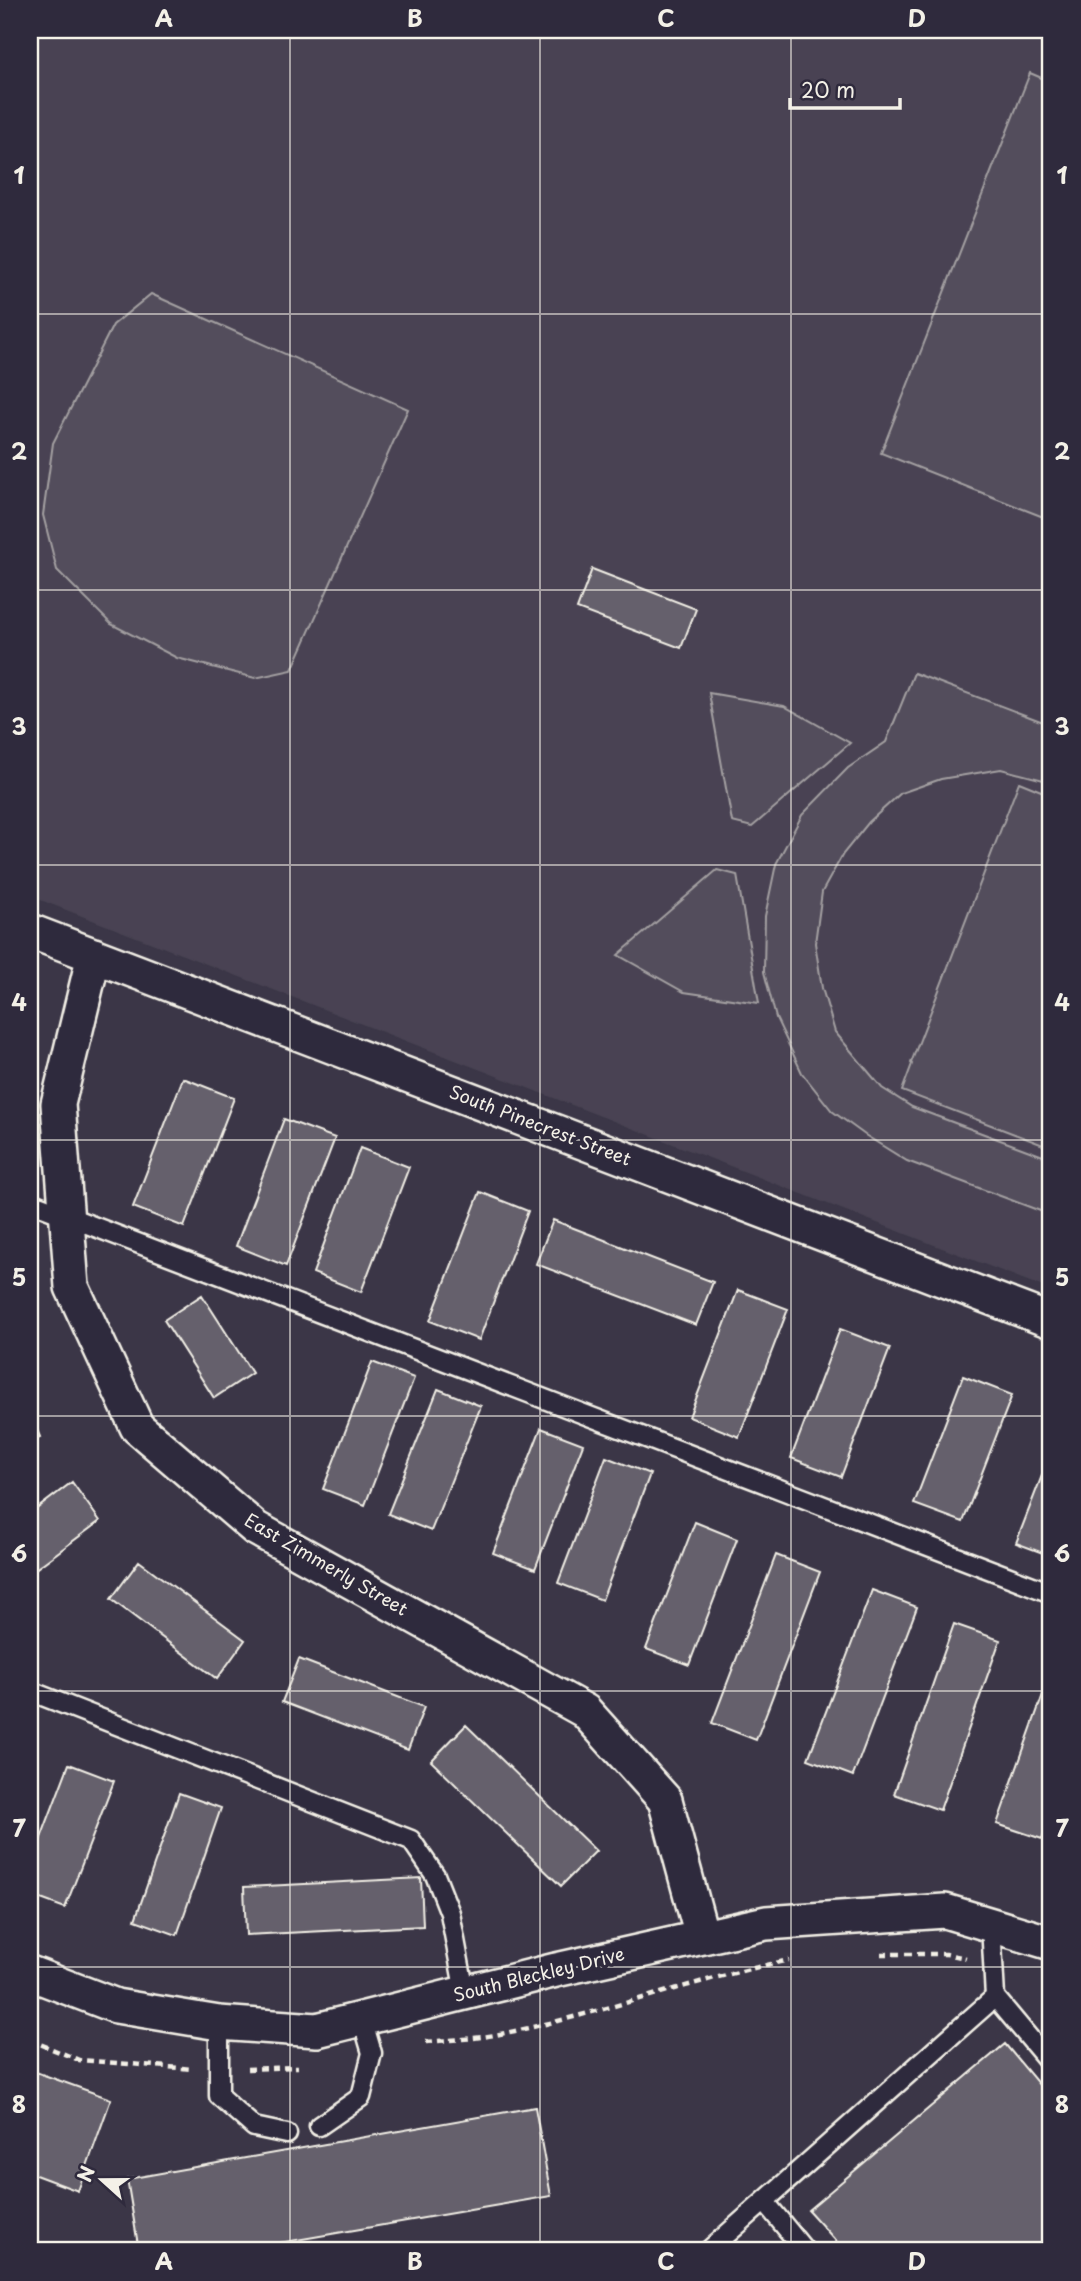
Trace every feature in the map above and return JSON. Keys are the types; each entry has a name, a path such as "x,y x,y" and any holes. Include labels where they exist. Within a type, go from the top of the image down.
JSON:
{"street":[{"name":"South Pinecrest Street","path":"30,931 1051,1321"},
{"name":"East Zimmerly Street","path":"94,956 58,1104 72,1287 137,1427 255,1528 585,1711 665,1800 702,1937"},
{"name":"South Bleckley Drive","path":"30,1973 116,2006 219,2023 317,2030 556,1970 766,1923 944,1911 1051,1943"}],"lane":[{"path":"30,1202 1051,1593"},
{"path":"30,1690 411,1840 435,1875 450,1913 465,1993"},
{"path":"991,1925 995,1997 1051,2064"},
{"path":"708,2251 995,1997"},
{"path":"319,2126 361,2097 372,2053 362,2019"},
{"path":"219,2023 219,2096 254,2127 287,2134"},
{"path":"765,2202 806,2251"}],"shaded area":[{"path":"30,30 1051,30 1051,1290 30,896"},
{"path":"1030,73 1051,82 1051,520 881,453"},
{"path":"151,294 408,409 292,670 255,678 177,658 111,624 57,570 43,515 53,443 113,325"},
{"path":"914,673 1051,725 1051,782 1001,769 941,779 901,793 869,822 843,854 822,892 815,943 822,988 835,1032 882,1088 912,1107 1051,1159 1051,1215 907,1161 832,1111 802,1073 776,1018 764,972 765,916 776,864 802,815 848,768 886,742"},
{"path":"709,693 784,706 850,743 752,827 732,822"},
{"path":"1019,782 1051,795 1051,1148 902,1091"},
{"path":"717,870 737,875 759,1003 684,992 618,955"}],"building":[{"path":"592,569 696,609 681,648 577,609"},
{"path":"183,1078 234,1098 184,1227 133,1207"},
{"path":"284,1119 335,1138 286,1266 236,1246"},
{"path":"360,1148 409,1167 361,1292 313,1273"},
{"path":"480,1192 528,1211 479,1340 430,1321"},
{"path":"553,1220 713,1282 696,1325 536,1264"},
{"path":"738,1290 788,1309 739,1437 689,1417"},
{"path":"202,1295 252,1373 214,1398 164,1320"},
{"path":"840,1329 890,1348 841,1477 791,1458"},
{"path":"372,1362 414,1378 365,1505 323,1489"},
{"path":"963,1376 1012,1395 963,1522 914,1504"},
{"path":"438,1389 481,1406 431,1531 388,1514"},
{"path":"30,1413 40,1437 30,1441"},
{"path":"541,1428 583,1444 535,1569 493,1553"},
{"path":"1051,1452 1051,1556 1016,1543"},
{"path":"606,1457 650,1474 602,1600 558,1583"},
{"path":"72,1482 100,1521 30,1573 30,1514"},
{"path":"695,1522 737,1539 689,1665 646,1649"},
{"path":"776,1555 820,1572 756,1740 712,1723"},
{"path":"139,1561 245,1640 217,1679 111,1599"},
{"path":"872,1590 917,1607 853,1776 808,1759"},
{"path":"954,1624 1000,1640 940,1810 894,1794"},
{"path":"299,1659 424,1707 408,1750 282,1702"},
{"path":"1051,1672 1051,1813 1042,1839 997,1824"},
{"path":"466,1725 596,1851 561,1886 431,1761"},
{"path":"69,1764 114,1781 65,1908 30,1895 30,1867"},
{"path":"179,1793 221,1808 177,1935 135,1920"},
{"path":"421,1878 423,1926 246,1935 244,1887"},
{"path":"1005,2044 1051,2099 1051,2251 845,2251 808,2210"},
{"path":"30,2070 111,2099 78,2191 30,2173"},
{"path":"535,2107 551,2196 233,2251 139,2251 127,2179"}]}
